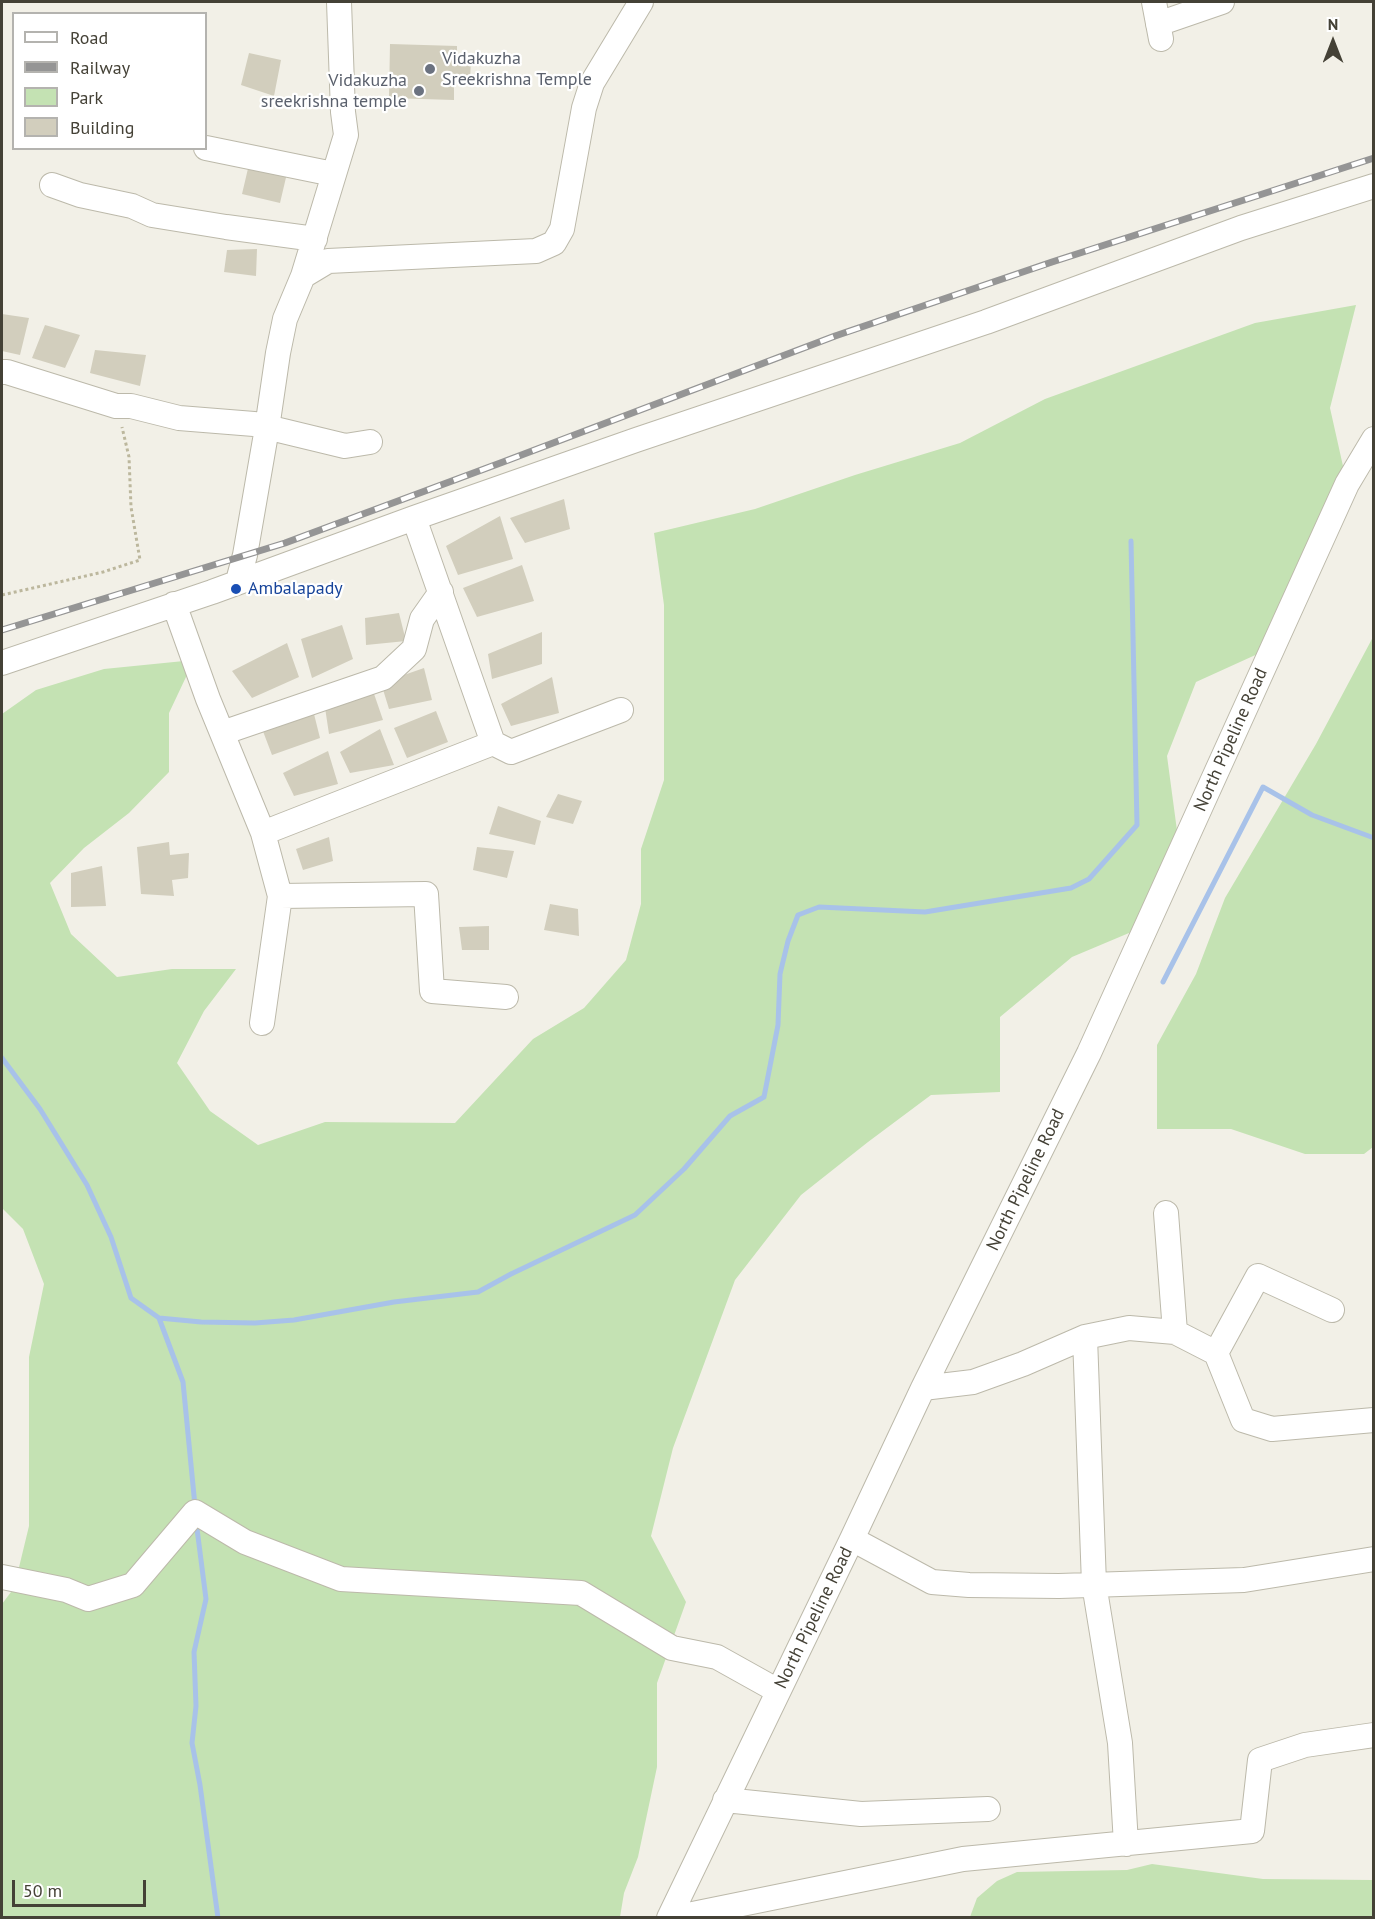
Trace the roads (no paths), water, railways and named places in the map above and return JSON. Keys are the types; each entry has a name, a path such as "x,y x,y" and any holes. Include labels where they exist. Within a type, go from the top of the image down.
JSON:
{"street":[{"path":"238,581 245,555 285,319 303,276 346,135 339,2"},
{"path":"303,276 328,261 536,251 554,243 562,229 584,108 592,83 641,2"},
{"path":"1158,22 1222,2"},
{"path":"207,148 333,174"},
{"path":"52,185 80,195 132,206 152,215 315,239"},
{"path":"2,663 212,592 414,518 986,322 1241,228 1374,186"},
{"path":"2,372 116,406 130,406 179,418 254,424 345,446 369,442"},
{"name":"North Pipeline Road","path":"671,1917 923,1388 1089,1053 1347,484 1374,439"},
{"path":"414,518 493,743 511,752 621,710"},
{"path":"222,733 383,678 414,649 422,619 441,592"},
{"path":"174,604 208,699 263,833 280,896 262,1023"},
{"path":"263,833 493,743"},
{"path":"280,896 426,894 432,991 506,996"},
{"path":"1166,1213 1175,1332"},
{"path":"1216,1353 1258,1276 1332,1310"},
{"path":"923,1388 973,1382 1023,1364 1085,1337 1129,1328 1175,1332 1216,1353 1244,1420 1272,1429 1374,1420"},
{"path":"1085,1337 1094,1584 1120,1743 1126,1844"},
{"path":"2,1577 66,1590 88,1599 134,1585 195,1512 245,1542 340,1579 581,1593 672,1648 717,1657 778,1691"},
{"path":"852,1539 932,1582 980,1585 1244,1580 1374,1559"},
{"path":"671,1917 963,1860 1252,1831 1260,1760 1305,1745 1374,1735"},
{"path":"725,1800 861,1814 988,1809"}],"waterway":[{"path":"2,1058 40,1109 87,1185 111,1237 131,1298 159,1318 201,1322 255,1323 294,1320 394,1302 478,1292 635,1215 684,1169 730,1116 764,1097 778,1025 780,974 788,941 798,915 819,907 925,912 1071,888 1089,879 1137,825 1131,541"},
{"path":"1163,982 1263,787 1312,815 1374,838"},
{"path":"159,1318 183,1382 195,1506"},
{"path":"196,1521 206,1599 194,1652 196,1706 192,1743 218,1918"}],"railway":[{"path":"2,630 285,543 835,336 1052,262 1374,158"}],"place":[{"name":"Vidakuzha Sreekrishna Temple","path":"430,69"},
{"name":"Vidakuzha sreekrishna temple","path":"419,91"},
{"name":"Ambalapady","path":"236,589"}]}
